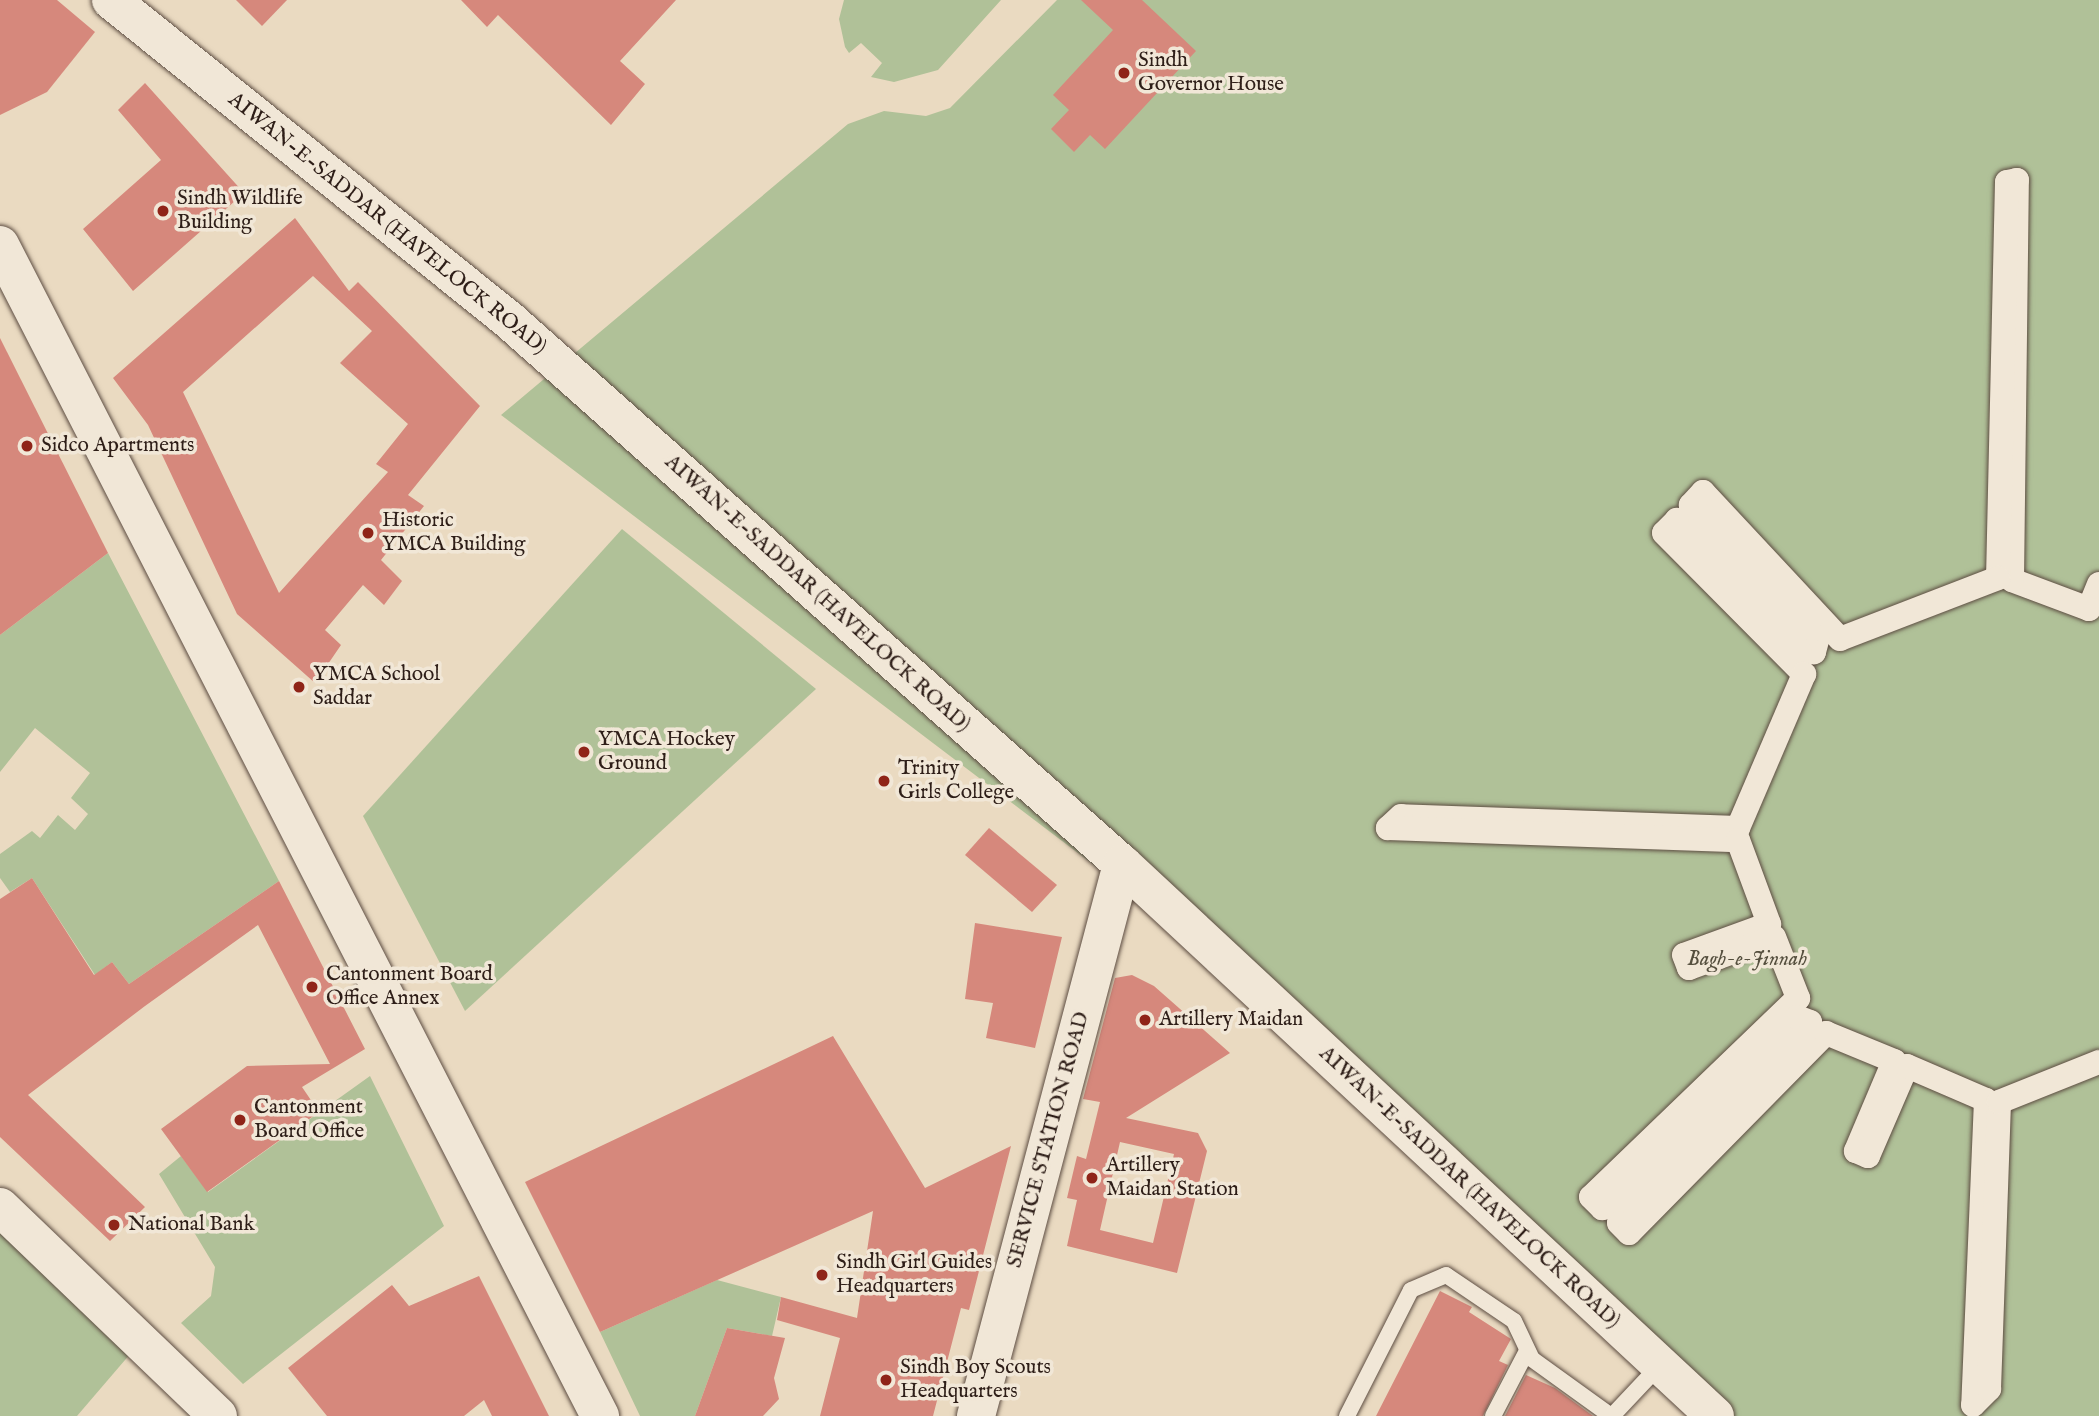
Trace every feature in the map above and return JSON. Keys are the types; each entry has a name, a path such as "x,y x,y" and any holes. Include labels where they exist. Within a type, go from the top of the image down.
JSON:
{"main road":[{"name":"AIWAN-E-SADDAR (HAVELOCK ROAD)","path":"111,0 509,320 1122,864 1658,1367 1715,1416"},
{"path":"0,245 600,1416"},
{"name":"SERVICE STATION ROAD","path":"976,1416 1122,864"},
{"path":"0,1207 218,1416"}],"street":[{"path":"2099,584 2089,609 2012,580 2017,180 2007,182 1998,578 1840,639 1703,492 1691,505 1818,636 1814,652 1800,651 1676,520 1664,533 1804,674 1738,828 1401,816 1388,828 1738,840 1769,924 1684,955 1689,968 1774,937 1798,998 1591,1197 1602,1208 1797,1017 1810,1022 1810,1032 1619,1223 1629,1233 1826,1033 1894,1061 1856,1151 1868,1156 1907,1066 1986,1100 1973,1405 1989,1389 1999,1102 2099,1062"}],"lane":[{"path":"1347,1416 1411,1290 1420,1282 1446,1275 1514,1321 1527,1351 1611,1416 1658,1367"},
{"path":"1493,1416 1527,1351"}],"green space":[{"path":"844,0 1001,0 938,70 894,82 871,77 882,63 861,43 849,53 845,47 839,19"},
{"name":"Bagh-e-Jinnah","path":"1057,0 2099,0 2099,1416 1723,1416 1249,983 501,415 848,124 884,111 926,116 950,108"},
{"name":"YMCA Hockey Ground","path":"622,529 816,689 465,1011 363,816"},
{"path":"108,553 279,881 129,984 112,962 95,975 32,878 10,892 0,878 0,854 32,831 40,838 58,815 75,830 88,814 71,798 90,773 35,728 0,772 0,635"},
{"path":"370,1076 444,1226 243,1384 181,1323 211,1296 215,1267 159,1174 181,1156 208,1192"},
{"path":"0,1200 149,1332 77,1416 0,1416"},
{"path":"717,1280 781,1297 772,1336 727,1328 695,1416 640,1416 600,1332"}],"building":[{"path":"0,0 57,0 95,32 47,92 0,115"},
{"path":"236,0 287,0 262,26"},
{"path":"461,0 676,0 620,61 645,84 611,125 498,15 487,27"},
{"name":"Sindh Governor House","path":"1081,0 1142,0 1196,51 1105,149 1090,135 1074,152 1051,129 1069,110 1053,95 1113,30"},
{"name":"Sindh Wildlife Building","path":"145,83 244,193 133,291 83,229 161,160 118,110"},
{"path":"295,218 349,291 358,282 480,406 408,495 424,506 381,560 402,581 384,605 363,585 325,630 341,645 315,683 237,614 148,425 113,378","holes":["313,276 372,331 340,363 408,424 376,464 388,472 279,593 183,392"]},
{"name":"Sidco Apartments","path":"0,338 108,553 0,635"},
{"path":"989,828 1057,885 1032,912 965,855"},
{"path":"32,878 94,975 112,962 129,984 279,881 365,1049 302,1087 319,1112 207,1192 161,1129 247,1066 330,1064 258,925 145,1006 28,1095 145,1207 110,1241 0,1137 0,899"},
{"path":"975,923 1062,937 1035,1048 986,1038 993,1003 965,999"},
{"path":"1132,975 1154,986 1230,1053 1126,1118 1198,1133 1207,1151 1177,1273 1067,1246 1077,1200 1067,1198 1077,1156 1086,1159 1100,1102 1083,1099 1115,978","holes":["1120,1142 1174,1154 1153,1243 1100,1230"]},
{"path":"833,1036 925,1188 1011,1146 969,1310 961,1308 933,1416 820,1416 840,1338 777,1320 781,1297 857,1318 873,1211 600,1332 525,1182"},
{"path":"479,1276 549,1416 492,1416 484,1400 464,1416 327,1416 288,1368 392,1285 409,1306"},
{"path":"1440,1291 1472,1307 1469,1312 1511,1339 1499,1361 1508,1365 1483,1416 1376,1416"},
{"path":"727,1328 785,1338 774,1378 779,1399 763,1416 695,1416"},
{"path":"1526,1375 1555,1388 1593,1416 1505,1416"}],"place":[{"name":"Sindh Governor House","path":"1124,73"},
{"name":"Sindh Wildlife Building","path":"163,211"},
{"name":"Sidco Apartments","path":"27,446"},
{"name":"Historic YMCA Building","path":"368,533"},
{"name":"YMCA School Saddar","path":"299,687"},
{"name":"YMCA Hockey Ground","path":"584,752"},
{"name":"Trinity Girls College","path":"884,781"},
{"name":"Cantonment Board Office Annex","path":"312,987"},
{"name":"Artillery Maidan","path":"1145,1020"},
{"name":"Cantonment Board Office","path":"240,1120"},
{"name":"Artillery Maidan Station","path":"1092,1178"},
{"name":"National Bank","path":"114,1225"},
{"name":"Sindh Girl Guides Headquarters","path":"822,1275"},
{"name":"Sindh Boy Scouts Headquarters","path":"886,1380"}]}
